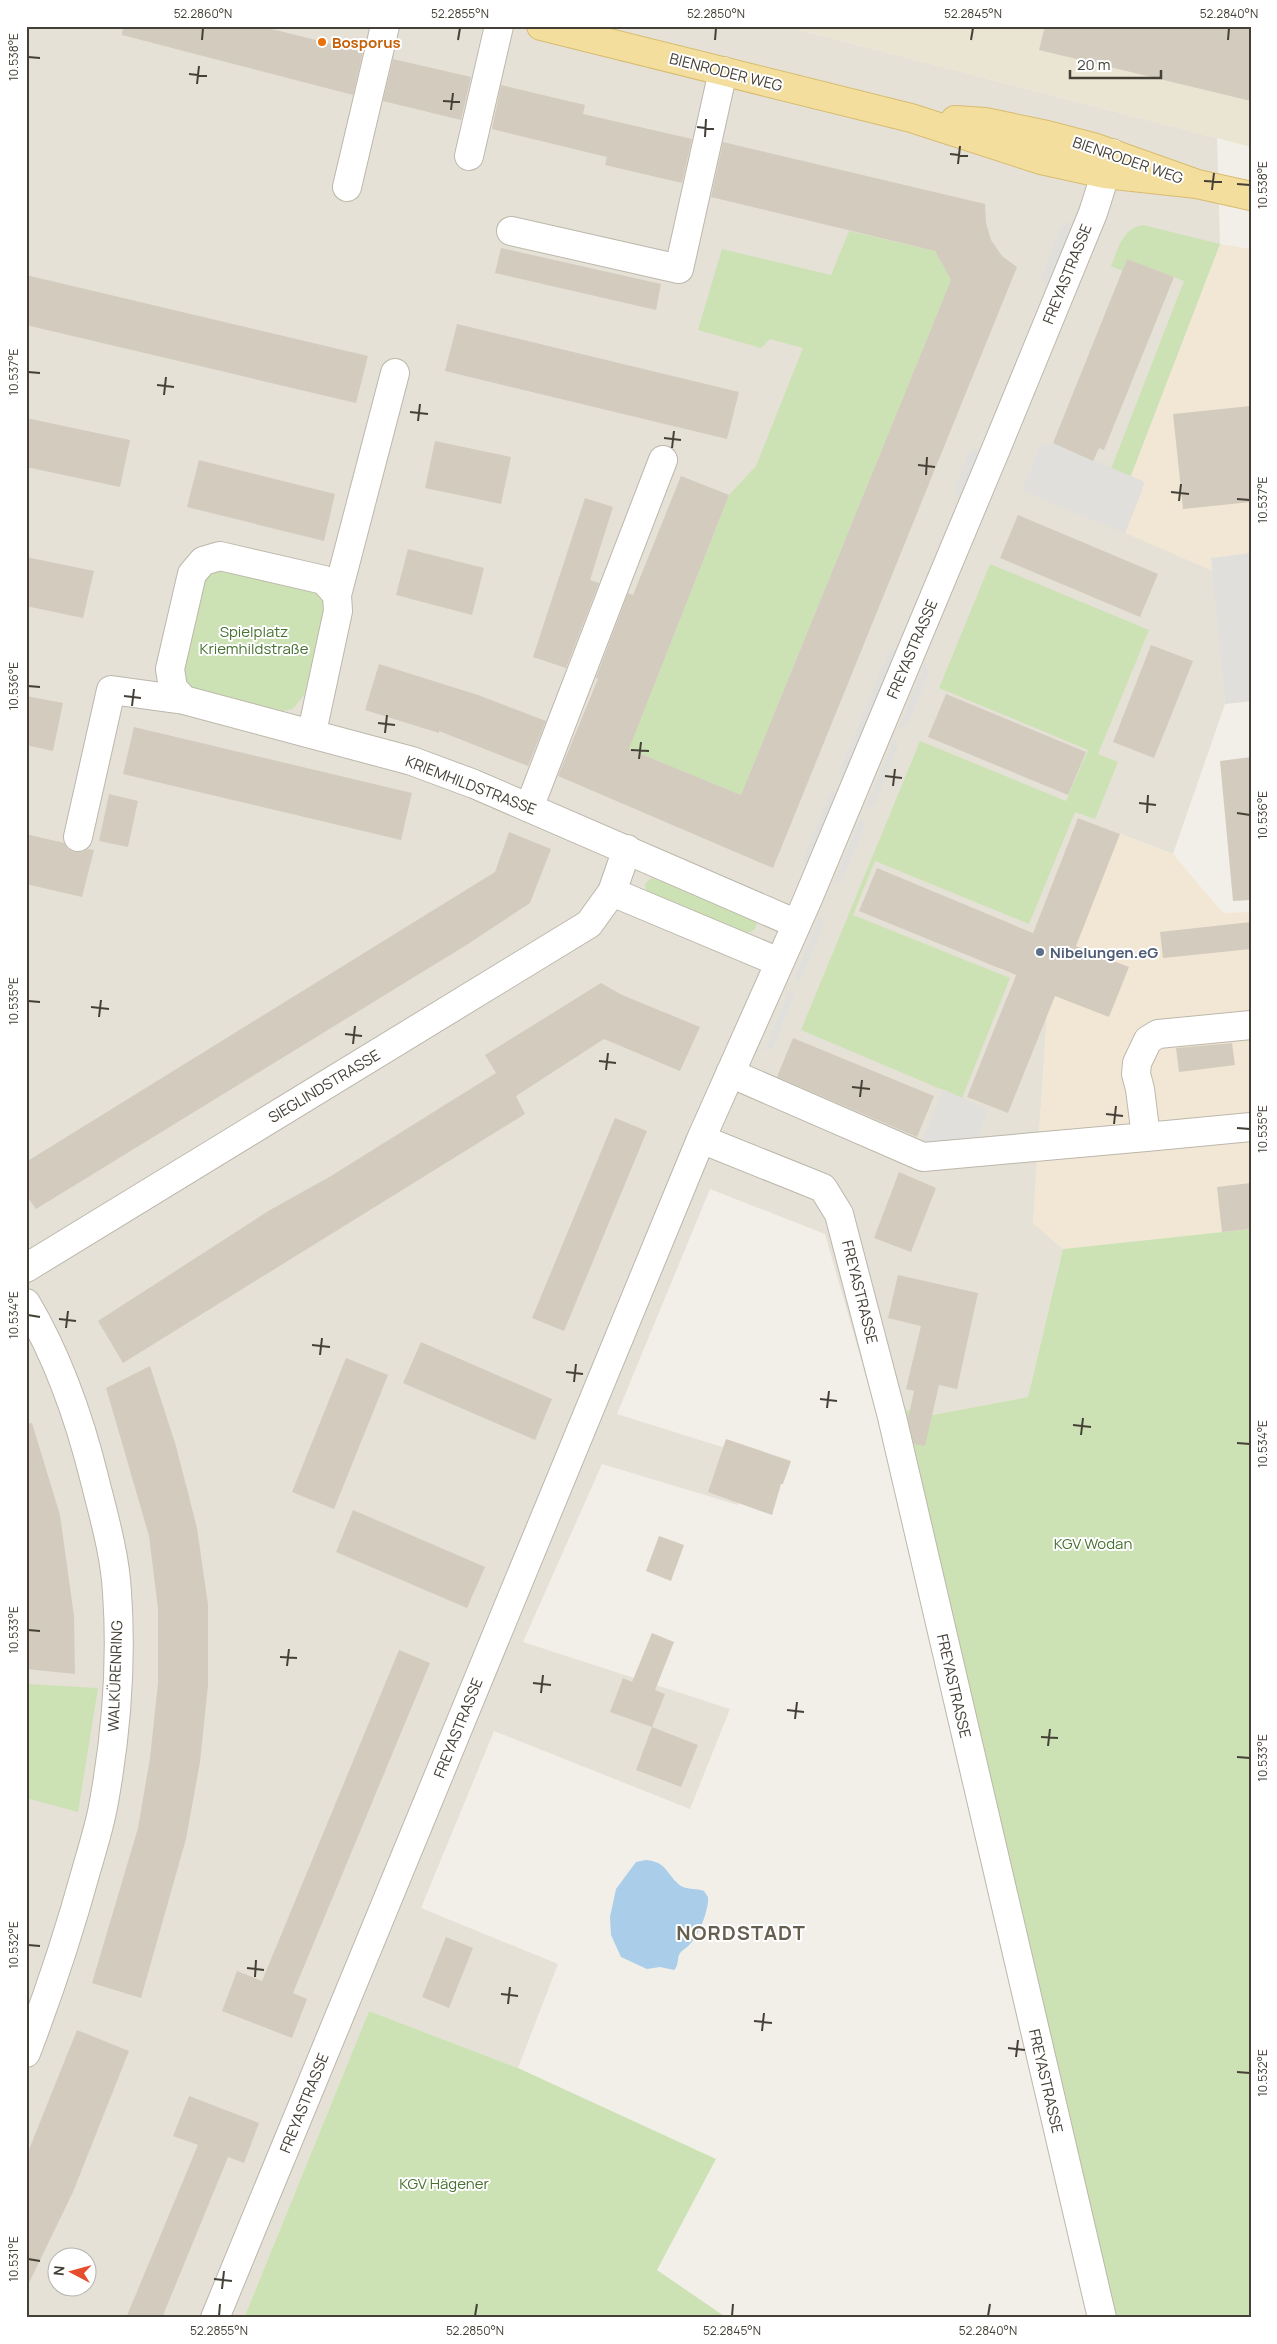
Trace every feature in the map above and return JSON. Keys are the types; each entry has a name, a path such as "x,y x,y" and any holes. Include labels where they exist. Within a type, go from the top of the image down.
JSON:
{"main road":[{"name":"BIENRODER WEG","path":"541,26 911,118 1041,160 1109,164 1251,196"}],"street":[{"path":"347,187 385,26"},
{"path":"469,156 498,26"},
{"path":"512,232 679,269 723,71"},
{"name":"FREYASTRASSE","path":"215,2318 701,1139 797,924 1000,440 1093,213 1109,164"},
{"path":"312,732 338,611 337,595 396,373"},
{"path":"529,808 663,460"},
{"path":"184,700 173,688 170,669 192,574 204,561 220,556 324,580 337,595"},
{"name":"KRIEMHILDSTRASSE","path":"78,837 111,690 184,700 312,732 412,761 474,784 797,924"},
{"path":"627,849 612,892 780,962"},
{"name":"SIEGLINDSTRASSE","path":"26,1268 588,924 612,892"},
{"path":"1146,1137 1140,1089 1136,1074 1141,1052 1148,1040 1158,1034 1251,1025"},
{"path":"730,1073 923,1157 1251,1127"},
{"name":"FREYASTRASSE","path":"701,1139 823,1188 839,1214 848,1242 892,1417 1102,2318"},
{"name":"WALKÜRENRING","path":"26,1303 42,1330 88,1453 105,1524 117,1590 119,1661 114,1733 103,1808 74,1914 47,1998 26,2053"}],"shaded area":[{"path":"26,26 784,26 1217,138 1220,244 1131,477 1213,571 1225,704 1173,854 1078,818 1033,933 999,969 1016,975 1047,1016 1033,1223 1063,1249 1028,1397 932,1415 910,1410 898,1411 878,1419 825,1234 710,1189 617,1414 754,1457 738,1505 602,1464 523,1642 730,1709 690,1809 494,1731 421,1908 558,1964 518,2068 369,2011 244,2318 26,2318"},
{"path":"784,26 1251,26 1251,147 1217,138"},
{"path":"1074,220 1048,285 1042,276 1061,227"},
{"path":"1220,244 1251,249 1251,701 1225,704 1213,571 1125,533 1145,483 1130,478"},
{"path":"1053,443 1145,482 1125,533 1022,491 1040,446"},
{"path":"982,448 960,500 954,490 970,451"},
{"path":"1251,553 1251,701 1225,704 1211,558"},
{"path":"900,648 845,783 839,772 889,651"},
{"path":"925,663 929,672 907,726 898,729"},
{"path":"894,739 898,747 874,806 865,808"},
{"path":"843,788 808,872 803,859 830,794"},
{"path":"861,817 865,826 842,881 833,885"},
{"name":"Nibelungen.eG","path":"1078,818 1173,854 1223,913 1251,912 1251,1229 1063,1249 1033,1223 1047,1016 1006,999 1015,975 999,969 1017,926 1033,933"},
{"path":"820,915 824,924 801,980 793,981"},
{"path":"790,989 794,996 773,1048 764,1051"},
{"path":"943,1089 988,1110 973,1152 917,1154"}],"green space":[{"path":"1143,225 1220,244 1130,478 1111,469 1184,281 1127,259 1122,271 1111,266 1125,235 1130,230"},
{"path":"849,231 935,251 951,280 741,795 629,749 729,495 756,466 803,348 770,339 761,348 698,330 722,249 831,275"},
{"path":"990,564 1149,630 1098,754 1118,762 1095,819 1075,812 1029,924 875,861 853,915 1010,978 962,1098 801,1030 920,741 1066,801 1088,750 939,688"},
{"name":"Spielplatz Kriemhildstraße","path":"223,569 315,590 323,597 325,608 304,695 293,709 278,712 192,691 185,684 181,673 205,581 211,573"},
{"path":"651,878 673,884 756,921 755,928 745,933 646,892 645,884"},
{"name":"KGV Wodan","path":"1251,1229 1251,2318 1117,2318 898,1411 910,1410 932,1415 1028,1397 1063,1249"},
{"path":"26,1684 98,1688 78,1812 26,1798"},
{"name":"KGV Hägener","path":"369,2011 518,2068 716,2159 657,2270 727,2318 244,2318"}],"water":[{"path":"646,1860 659,1863 681,1886 704,1891 708,1897 707,1909 700,1929 689,1945 680,1953 674,1970 660,1967 647,1969 621,1957 611,1935 610,1917 616,1889 636,1862"}],"building":[{"path":"123,26 260,26 363,52 353,95 122,35"},
{"path":"1045,26 1251,26 1251,101 1039,50"},
{"path":"393,59 471,77 461,120 383,101"},
{"path":"501,85 585,105 583,114 692,139 682,183 605,165 607,157 492,129"},
{"path":"723,142 985,204 986,223 991,240 1002,256 1017,267 773,868 558,776 598,679 596,678 628,593 633,595 681,476 729,495 629,749 741,795 951,280 935,251 711,197"},
{"path":"501,248 661,284 656,310 495,273"},
{"path":"1127,259 1174,277 1104,450 1099,448 1093,461 1053,443"},
{"path":"26,275 368,356 356,403 26,325"},
{"path":"457,324 739,392 727,439 445,371"},
{"path":"1251,406 1251,502 1183,509 1173,414"},
{"path":"26,418 130,440 120,487 26,467"},
{"path":"435,441 511,457 501,504 425,488"},
{"path":"199,460 335,494 324,541 187,507"},
{"path":"585,498 613,507 590,580 599,583 566,668 533,657"},
{"path":"1018,515 1158,574 1140,617 1000,558"},
{"path":"408,549 484,568 472,615 396,595"},
{"path":"26,557 94,571 83,618 26,606"},
{"path":"1151,645 1193,661 1154,758 1113,742"},
{"path":"379,664 478,695 546,721 528,766 439,731 439,733 365,710"},
{"path":"946,694 1086,752 1068,795 928,737"},
{"path":"26,696 63,703 53,751 26,745"},
{"path":"134,727 412,793 401,840 123,774"},
{"path":"1251,757 1251,900 1233,901 1220,761"},
{"path":"109,794 138,801 128,847 99,841"},
{"path":"1078,818 1120,834 1076,946 1129,967 1109,1017 1055,996 1008,1113 967,1097 1016,975 859,911 877,868 1033,933"},
{"path":"509,832 551,849 530,903 468,944 36,1209 26,1195 26,1162 495,872"},
{"path":"26,834 64,843 68,849 74,852 82,852 88,849 94,850 82,897 26,884"},
{"path":"1251,922 1251,949 1163,958 1160,932"},
{"path":"601,983 622,995 700,1027 680,1071 604,1039 516,1096 525,1114 123,1363 98,1321 270,1210 331,1176 496,1073 485,1055"},
{"path":"793,1038 934,1096 917,1137 777,1077"},
{"path":"1232,1043 1235,1065 1179,1072 1176,1048"},
{"path":"615,1118 647,1131 564,1331 532,1318"},
{"path":"899,1172 936,1188 911,1252 874,1238"},
{"path":"1251,1183 1251,1229 1222,1232 1217,1187"},
{"path":"898,1275 978,1293 957,1389 939,1385 925,1446 914,1444 908,1419 914,1391 906,1389 921,1326 888,1318"},
{"path":"421,1342 552,1399 535,1440 403,1383"},
{"path":"346,1358 388,1375 334,1509 292,1492"},
{"path":"150,1366 176,1446 197,1528 208,1605 208,1685 200,1762 186,1839 141,1998 92,1983 138,1828 150,1758 158,1683 158,1609 149,1536 106,1388"},
{"path":"32,1423 60,1515 74,1616 75,1674 26,1669 26,1424"},
{"path":"726,1439 791,1461 783,1484 781,1484 772,1515 708,1492"},
{"path":"353,1510 485,1567 467,1608 336,1552"},
{"path":"659,1536 684,1545 671,1581 646,1571"},
{"path":"652,1633 674,1642 655,1690 665,1694 652,1727 610,1712 623,1678 632,1682"},
{"path":"399,1650 430,1663 293,1993 307,1999 292,2038 222,2011 237,1971 262,1981"},
{"path":"652,1727 698,1745 681,1787 636,1770"},
{"path":"446,1937 473,1948 449,2008 422,1997"},
{"path":"77,2030 129,2051 73,2192 26,2289 26,2157"},
{"path":"189,2096 259,2123 244,2163 228,2157 162,2318 126,2318 198,2145 173,2136"}],"place":[{"name":"Bosporus","path":"322,42"},
{"name":"Nibelungen.eG","path":"1040,952"}],"district":[{"name":"NORDSTADT","path":"741,1932"}]}
